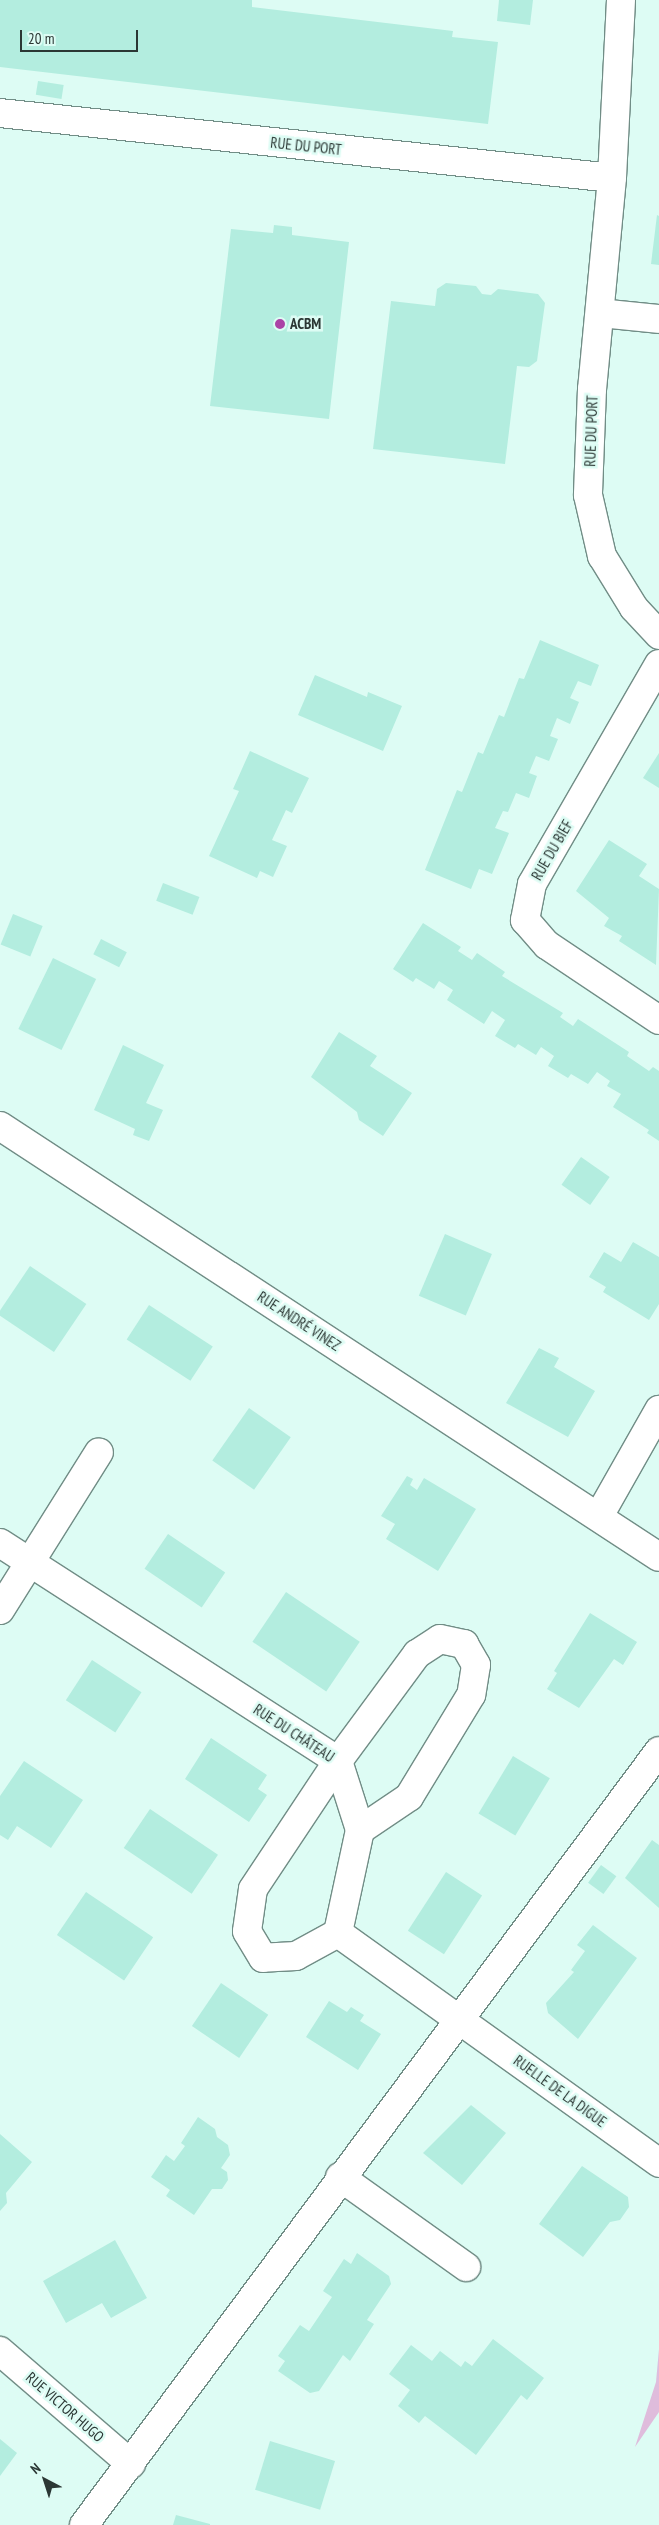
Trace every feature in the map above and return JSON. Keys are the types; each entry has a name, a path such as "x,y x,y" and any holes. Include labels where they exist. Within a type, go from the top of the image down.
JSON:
{"street":[{"name":"RUE DU PORT","path":"621,0 612,178 592,389 588,495 602,556 634,608 659,635"},
{"name":"RUE DU PORT","path":"0,113 612,178"},
{"path":"600,313 659,319"},
{"name":"RUE DU BIEF","path":"659,664 532,884 525,920 547,945 659,1020"},
{"name":"RUE ANDRÉ VINEZ","path":"0,1126 659,1556"},
{"path":"599,1516 659,1410"},
{"path":"0,1610 99,1452"},
{"name":"RUE DU CHÂTEAU","path":"0,1543 338,1761 360,1830 338,1933"},
{"path":"360,1830 409,1796 471,1695 476,1666 464,1644 440,1639 417,1654 338,1761 253,1890 247,1931 263,1958 296,1956 338,1933 461,2019"},
{"path":"84,2525 131,2464 340,2177 461,2019 659,1751"},
{"name":"RUELLE DE LA DIGUE","path":"461,2019 659,2164"},
{"path":"340,2177 466,2267"},
{"name":"RUE VICTOR HUGO","path":"0,2350 131,2464"}],"shaded area":[{"path":"659,2349 659,2412 635,2447 656,2382"}],"building":[{"path":"0,0 252,0 252,7 453,31 452,37 498,42 488,124 0,67"},
{"path":"499,0 533,0 530,25 497,21"},
{"path":"38,81 64,85 61,99 36,95"},
{"path":"657,215 659,216 659,265 651,264"},
{"name":"ACBM","path":"274,225 292,227 292,235 349,242 329,419 210,406 231,229 273,233"},
{"path":"446,283 476,286 482,294 491,295 498,289 538,294 545,303 537,361 529,367 517,366 505,464 373,449 391,301 435,306 437,289"},
{"path":"540,640 599,665 591,686 578,681 570,698 579,702 570,724 557,718 550,736 558,739 549,761 536,756 529,773 537,776 529,798 516,793 508,812 503,811 495,828 509,833 492,874 479,869 471,889 425,870 457,790 462,792 478,752 483,754 499,715 504,717 519,678 524,679"},
{"path":"315,675 367,697 368,692 402,706 383,751 298,715"},
{"path":"250,751 309,778 292,813 286,810 272,840 287,846 273,877 260,871 257,878 209,856 239,791 233,789"},
{"path":"659,753 659,788 643,778"},
{"path":"609,840 647,864 639,876 659,889 656,965 619,941 622,936 604,926 609,918 576,891"},
{"path":"163,883 199,897 193,915 156,901"},
{"path":"13,914 43,926 30,957 1,945"},
{"path":"423,923 461,947 458,951 472,960 477,953 505,972 502,976 563,1013 560,1017 573,1026 578,1019 629,1052 627,1056 649,1071 653,1067 659,1071 659,1141 647,1133 649,1130 613,1107 621,1094 607,1086 610,1081 597,1072 588,1084 571,1074 568,1078 548,1066 554,1056 541,1047 536,1055 518,1044 515,1048 495,1036 505,1020 492,1011 484,1024 447,1000 453,990 439,981 434,989 416,978 413,982 393,969"},
{"path":"101,939 127,952 119,967 93,954"},
{"path":"53,958 96,979 62,1050 18,1029"},
{"path":"339,1032 377,1056 370,1066 412,1093 383,1136 359,1120 357,1112 311,1077"},
{"path":"123,1045 164,1065 146,1103 163,1110 149,1141 133,1135 135,1129 94,1110"},
{"path":"581,1157 610,1177 590,1205 561,1185"},
{"path":"445,1234 492,1254 466,1316 419,1296"},
{"path":"633,1242 659,1257 659,1304 649,1320 603,1292 606,1287 589,1277 604,1252 621,1262"},
{"path":"30,1266 86,1304 54,1352 0,1316 0,1310"},
{"path":"149,1305 213,1346 190,1381 127,1339"},
{"path":"539,1348 559,1358 554,1367 595,1391 568,1437 506,1403"},
{"path":"249,1408 291,1437 254,1490 212,1460"},
{"path":"407,1476 413,1479 410,1485 417,1490 424,1478 476,1509 438,1571 386,1539 395,1524 381,1516"},
{"path":"168,1534 225,1573 202,1607 145,1569"},
{"path":"286,1592 360,1642 326,1692 252,1642"},
{"path":"590,1613 637,1642 623,1665 614,1659 579,1708 547,1689 557,1673 554,1671"},
{"path":"92,1660 141,1692 115,1732 66,1700"},
{"path":"211,1738 267,1775 258,1789 267,1795 249,1822 185,1779"},
{"path":"513,1756 550,1778 515,1836 478,1813"},
{"path":"24,1761 83,1800 51,1848 17,1826 8,1840 0,1835 0,1796"},
{"path":"150,1809 218,1855 192,1894 124,1848"},
{"path":"652,1840 659,1845 659,1908 625,1878"},
{"path":"601,1865 616,1876 603,1894 588,1883"},
{"path":"446,1872 482,1895 444,1954 408,1931"},
{"path":"86,1892 153,1937 124,1980 57,1935"},
{"path":"593,1925 637,1958 578,2039 548,2013 546,2003 574,1972 571,1970 585,1951 577,1945"},
{"path":"221,1983 268,2015 239,2058 192,2026"},
{"path":"329,2001 347,2012 351,2007 364,2015 360,2021 381,2034 358,2070 306,2037"},
{"path":"471,2105 506,2133 462,2185 423,2153"},
{"path":"198,2117 215,2129 217,2137 228,2145 230,2155 221,2168 227,2172 228,2180 222,2189 212,2189 194,2215 166,2196 170,2190 151,2177 166,2155 174,2161 185,2146 181,2143"},
{"path":"0,2134 32,2162 6,2193 7,2203 0,2211"},
{"path":"582,2166 628,2197 629,2207 620,2220 610,2222 583,2257 539,2224"},
{"path":"115,2240 147,2298 111,2318 102,2303 66,2323 43,2281"},
{"path":"357,2253 389,2276 391,2284 367,2320 374,2324 350,2361 343,2355 319,2391 310,2393 278,2371 285,2361 278,2356 300,2325 309,2331 332,2297 323,2291 344,2259 351,2264"},
{"path":"493,2339 544,2378 527,2400 521,2395 476,2455 425,2416 419,2423 398,2406 410,2390 389,2374 411,2345 432,2361 440,2351 461,2367 465,2361 472,2366"},
{"path":"0,2439 17,2453 0,2476"},
{"path":"270,2441 335,2461 320,2510 255,2490"},
{"path":"176,2515 210,2524 210,2525 173,2525"}],"place":[{"name":"ACBM","path":"280,324"}]}
